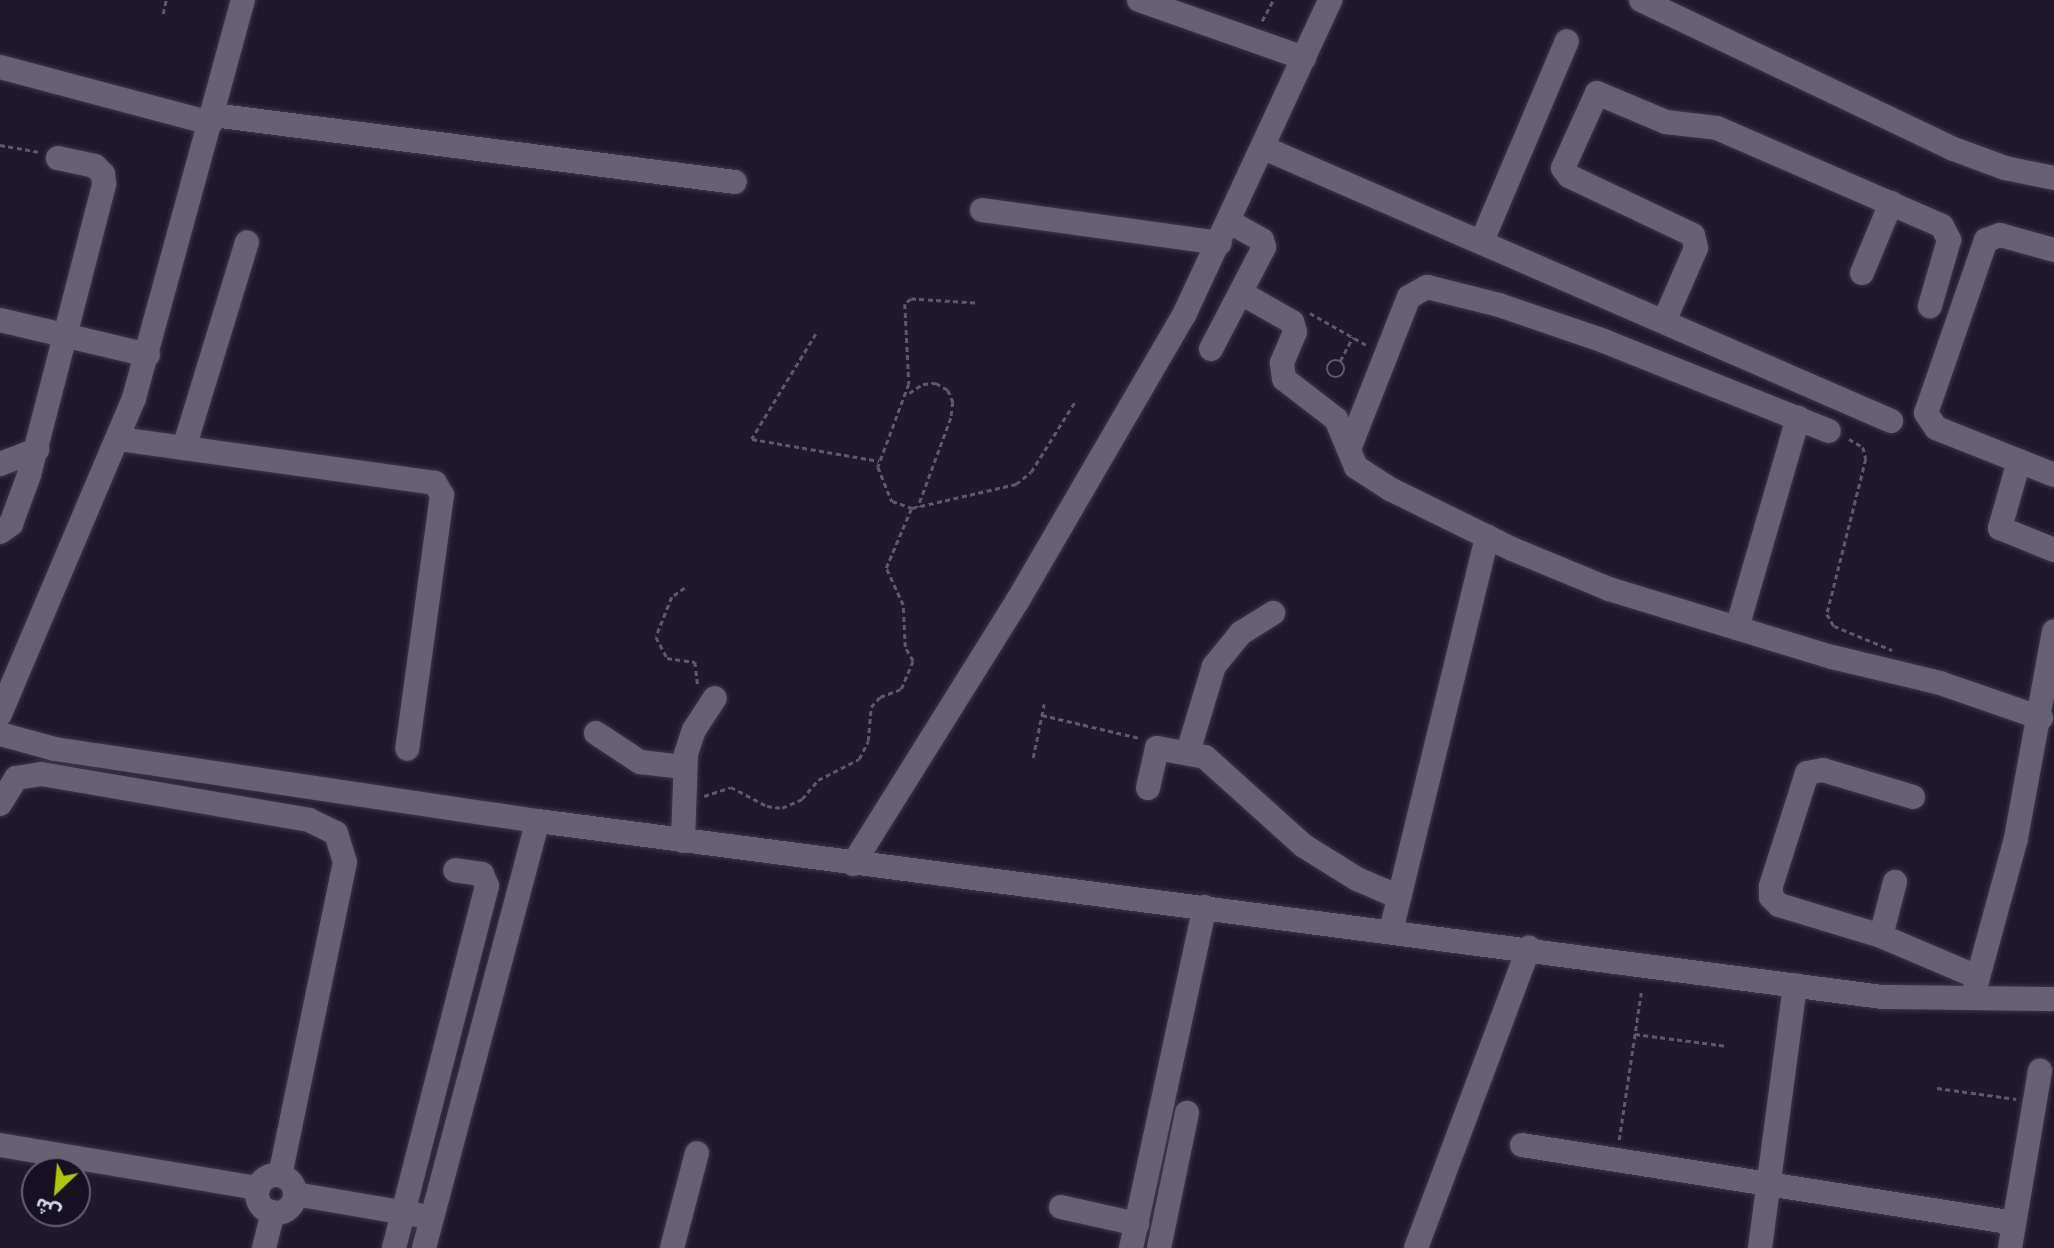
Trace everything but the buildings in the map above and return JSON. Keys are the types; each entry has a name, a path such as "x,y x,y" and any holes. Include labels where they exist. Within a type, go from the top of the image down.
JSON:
{"street":[{"path":"0,714 119,439 148,355 243,0"},
{"path":"1139,0 1304,58"},
{"path":"853,864 1018,600 1152,372 1225,233 1330,0"},
{"path":"1641,0 1951,148 2005,168 2054,178"},
{"path":"1482,241 1567,41"},
{"path":"0,67 212,119 736,182"},
{"path":"1665,319 1696,248 1693,235 1569,176 1563,168 1597,93 1666,122 1717,128 1891,203 1949,232 1930,306"},
{"path":"1264,148 1665,319 1891,421"},
{"path":"0,532 11,524 10,495 37,450 104,179 95,166 58,158"},
{"path":"1862,273 1891,203"},
{"path":"982,210 1225,233 1262,240 1264,247 1211,349"},
{"path":"2054,250 2000,234 1986,240 1926,413 1936,428 2054,475"},
{"path":"184,448 247,242"},
{"path":"1349,450 1412,293 1427,287 1445,289 1604,341 1829,431"},
{"path":"1241,293 1294,325 1281,374 1287,383 1336,419 1360,471 1486,536 1609,589 1908,675 2041,718"},
{"path":"0,320 148,355"},
{"path":"1737,628 1798,418"},
{"path":"119,439 427,479 438,486 442,495 407,749"},
{"path":"0,464 37,450"},
{"path":"2019,461 2000,528 2054,550"},
{"path":"1391,931 1486,536"},
{"path":"1188,752 1214,666 1236,638 1273,613"},
{"path":"1975,988 2012,856 2041,718 2054,631"},
{"path":"683,841 684,767 694,730 715,698"},
{"path":"596,733 639,762 684,767"},
{"path":"0,734 55,749 538,821 853,864 1530,948 1905,999 1975,988 2054,999"},
{"path":"1148,788 1157,748 1188,752 1220,766 1304,846 1357,879 1399,897"},
{"path":"1913,797 1824,770 1807,773 1770,886 1771,897 1779,905 1881,936 1975,988"},
{"path":"0,804 16,778 40,774 309,820 336,833 345,862 288,1185 290,1206 273,1212"},
{"path":"425,1248 538,821"},
{"path":"394,1248 487,886 482,874 455,870"},
{"path":"1881,936 1895,882"},
{"path":"1061,1207 1134,1236 1205,907"},
{"path":"1416,1248 1530,948"},
{"path":"1760,1248 1795,985"},
{"path":"2010,1248 2040,1071"},
{"path":"1159,1248 1187,1113"},
{"path":"0,1145 258,1188"},
{"path":"1521,1145 2014,1223"},
{"path":"672,1248 697,1153"},
{"path":"273,1212 259,1201 258,1188 267,1177 288,1185 404,1213 433,1217"},
{"path":"264,1248 273,1212"}],"path":[{"path":"163,14 166,0"},
{"path":"1253,39 1273,0"},
{"path":"0,145 49,152 58,158"},
{"path":"975,303 911,299 905,303 907,394 879,461 888,496 898,506 918,507 1006,487 1024,479 1076,400"},
{"path":"1294,325 1304,309 1387,356"},
{"path":"816,334 752,439 879,461"},
{"path":"1340,361 1329,363 1328,372 1334,377 1344,372 1340,361 1353,337"},
{"path":"907,394 923,384 936,383 948,390 953,402 918,507"},
{"path":"1829,431 1860,444 1866,455 1829,619 1834,625 1890,648 1908,675"},
{"path":"684,797 710,796 731,787 767,806 782,808 802,799 818,780 859,759 868,741 871,707 880,697 901,689 913,662 905,647 902,605 886,568 912,508"},
{"path":"685,589 673,597 656,631 657,643 671,660 692,660 698,685 715,698"},
{"path":"1033,758 1044,704"},
{"path":"1042,715 1111,729 1157,748"},
{"path":"1616,1160 1641,993"},
{"path":"1635,1034 1727,1046"},
{"path":"1937,1088 2034,1102"}]}
